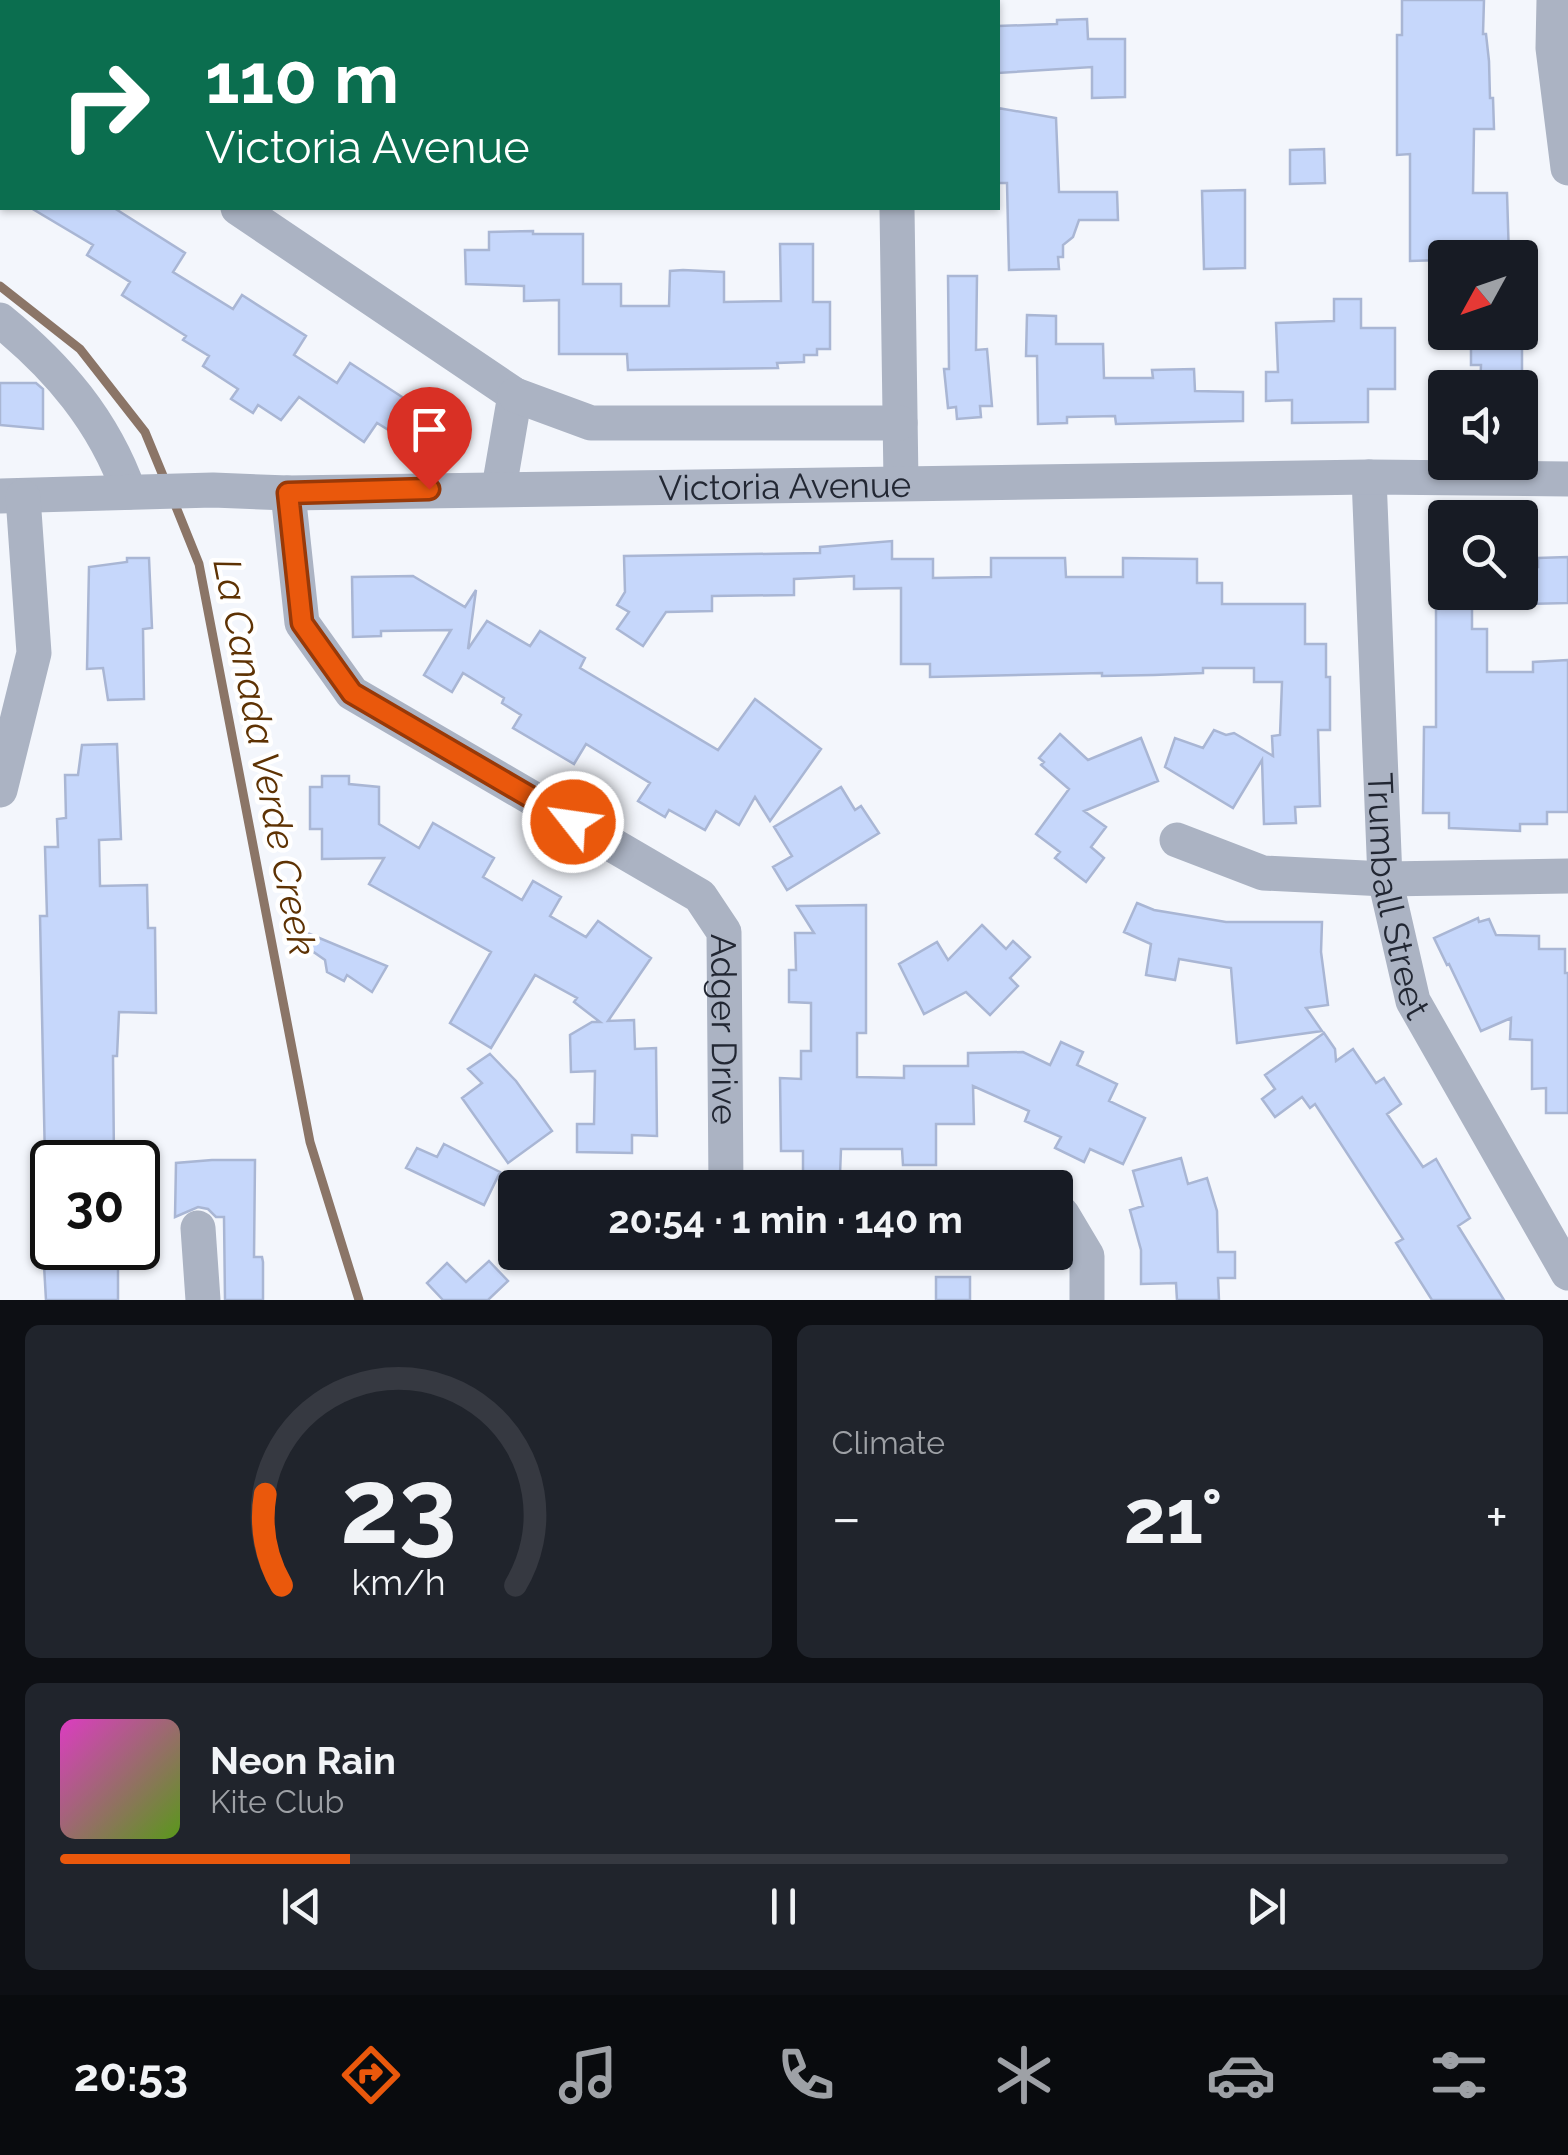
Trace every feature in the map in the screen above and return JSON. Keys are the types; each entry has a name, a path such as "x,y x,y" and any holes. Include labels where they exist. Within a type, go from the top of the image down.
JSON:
{"street":[{"path":"1554,0 1552,48 1568,168"},
{"name":"Victoria Avenue","path":"241,210 514,395 591,424 900,423"},
{"path":"897,210 901,482"},
{"path":"0,320 62,378 115,452 134,492"},
{"path":"499,488 514,395"},
{"name":"Trumball Street","path":"1369,477 1385,879 1414,1001 1568,1273"},
{"name":"Victoria Avenue","path":"11,496 901,482 1568,479"},
{"name":"Adger Drive","path":"288,493 302,623 352,693 700,896 724,932 726,1170"},
{"path":"0,790 34,653 11,496"},
{"path":"1178,840 1264,873 1385,879 1568,876"},
{"path":"198,1228 203,1300"},
{"path":"1073,1232 1087,1256 1087,1300"}],"building":[{"path":"1402,0 1484,0 1483,34 1494,129 1474,129 1473,193 1507,193 1508,240 1428,240 1428,260 1410,261 1410,154 1397,155 1397,35 1402,35"},
{"path":"1087,19 1088,39 1125,39 1125,97 1092,98 1092,67 1000,73 1000,26 1057,24 1057,20"},
{"path":"1000,108 1056,118 1059,192 1117,192 1118,220 1079,220 1073,237 1063,245 1063,257 1058,257 1059,269 1009,270 1007,183 1000,183"},
{"path":"1324,149 1325,183 1290,184 1290,150"},
{"path":"1245,190 1245,268 1204,269 1202,191"},
{"path":"34,210 117,210 185,253 173,272 233,309 242,295 306,336 294,355 337,383 350,363 419,408 400,437 377,423 364,442 299,397 281,420 258,405 253,413 231,399 238,389 203,366 209,356 183,340 186,336 122,295 130,282 87,255 93,245"},
{"path":"489,232 583,234 583,284 621,284 621,306 669,306 670,271 683,270 724,272 724,302 781,301 780,244 813,244 813,302 830,302 830,349 804,355 804,362 777,363 778,368 628,370 627,354 559,354 559,300 524,301 524,286 466,284 465,250 489,250"},
{"path":"948,276 977,276 976,350 987,349 992,406 980,406 981,417 957,419 956,407 948,408 944,369 949,369"},
{"path":"1334,299 1361,299 1361,328 1395,328 1395,389 1368,389 1368,422 1292,423 1292,400 1266,401 1266,372 1278,372 1276,323 1334,321"},
{"path":"1027,315 1056,316 1056,344 1103,344 1104,378 1153,378 1152,370 1194,369 1195,391 1243,392 1243,421 1116,424 1115,416 1067,417 1067,423 1038,424 1037,356 1026,356"},
{"path":"1471,350 1522,350 1522,370 1481,370 1481,365 1471,365"},
{"path":"0,383 36,383 43,389 43,429 0,425"},
{"path":"892,541 892,559 933,559 933,578 991,577 991,558 1065,558 1066,577 1123,577 1123,558 1197,559 1197,583 1222,583 1222,604 1305,604 1305,644 1326,644 1326,677 1330,677 1330,730 1318,730 1320,806 1295,807 1296,823 1264,824 1262,760 1233,808 1165,767 1175,738 1203,748 1214,730 1226,735 1234,733 1273,756 1272,736 1280,735 1282,682 1254,682 1254,668 1203,668 1203,673 1154,675 930,677 930,664 901,664 901,588 854,589 854,576 794,579 794,595 712,596 712,611 666,612 643,646 617,629 629,612 617,605 625,592 624,556 820,553 820,547"},
{"path":"1568,557 1568,603 1538,604 1538,558"},
{"path":"127,558 149,558 152,628 143,629 144,699 108,700 103,668 87,669 89,567 127,562"},
{"path":"413,576 465,607 476,590 468,649 487,621 530,646 540,631 585,658 580,668 718,750 755,699 821,749 770,821 755,797 739,825 716,811 705,830 669,810 665,817 638,801 650,783 586,744 574,764 513,728 521,715 502,703 504,698 463,673 452,692 424,675 451,630 381,631 381,636 353,637 352,577"},
{"path":"1436,610 1472,610 1472,629 1487,629 1487,672 1533,672 1533,662 1568,660 1568,812 1547,812 1547,824 1520,824 1520,831 1449,828 1449,813 1423,813 1424,727 1436,727"},
{"path":"1060,734 1088,760 1141,738 1158,781 1084,811 1106,827 1091,847 1104,858 1086,882 1055,858 1060,852 1036,834 1069,789 1041,765 1044,762 1039,758"},
{"path":"117,744 121,839 99,840 100,886 147,885 148,928 155,928 156,1013 119,1012 117,1056 113,1056 114,1140 45,1140 40,916 47,916 45,847 58,847 57,819 66,818 65,775 78,775 82,745"},
{"path":"322,776 349,776 349,784 379,787 379,824 419,848 433,823 494,858 483,877 522,900 533,881 561,897 550,916 586,937 598,921 651,958 608,1021 634,1020 635,1049 656,1048 657,1136 632,1135 632,1153 577,1152 577,1124 594,1124 595,1071 571,1072 570,1035 592,1022 600,1022 574,1002 577,998 535,975 491,1048 450,1023 491,952 369,884 384,858 322,859 322,829 310,829 310,787 322,787"},
{"path":"841,787 855,810 861,806 879,833 787,890 773,867 792,856 774,827"},
{"path":"1137,903 1154,910 1226,922 1322,922 1321,952 1328,1005 1306,1008 1322,1031 1237,1043 1231,968 1179,959 1175,980 1146,975 1151,944 1124,932"},
{"path":"866,905 866,1033 857,1033 857,1077 904,1078 904,1066 968,1066 968,1053 1023,1052 1050,1065 1061,1042 1083,1052 1077,1065 1117,1084 1109,1101 1145,1118 1123,1164 1090,1149 1084,1162 1055,1148 1061,1137 1025,1121 1029,1111 973,1086 974,1124 936,1124 936,1165 903,1165 902,1149 841,1149 840,1170 803,1170 803,1151 781,1151 780,1078 801,1079 801,1051 811,1051 811,1003 789,1002 789,970 796,970 795,933 814,933 797,906"},
{"path":"1478,918 1479,922 1489,919 1496,935 1539,936 1539,949 1565,949 1568,1113 1546,1113 1546,1088 1532,1089 1532,1040 1510,1039 1511,1018 1481,1031 1434,938"},
{"path":"982,925 1006,949 1013,941 1030,957 1010,978 1018,986 990,1015 966,992 924,1014 899,964 937,942 948,960"},
{"path":"300,930 387,966 372,992 347,975 344,981 327,972 325,960 295,939"},
{"path":"1324,1033 1335,1049 1336,1061 1353,1049 1376,1083 1384,1078 1401,1104 1387,1114 1423,1167 1436,1159 1470,1218 1458,1226 1504,1300 1432,1300 1396,1243 1403,1239 1315,1104 1310,1108 1302,1097 1275,1117 1262,1099 1275,1089 1265,1075"},
{"path":"490,1054 516,1081 552,1131 508,1163 462,1098 482,1083 468,1069"},
{"path":"444,1144 498,1171 484,1205 406,1168 417,1148 437,1157"},
{"path":"1181,1158 1188,1184 1207,1178 1217,1211 1218,1252 1235,1252 1235,1278 1218,1278 1219,1300 1177,1300 1176,1283 1141,1284 1141,1250 1130,1210 1143,1206 1133,1171"},
{"path":"255,1160 254,1257 262,1257 263,1300 225,1300 224,1217 198,1207 175,1217 176,1163"},
{"path":"489,1261 508,1281 488,1300 443,1300 427,1283 447,1263 466,1282"},
{"path":"44,1270 118,1270 118,1300 46,1300"},
{"path":"936,1277 970,1277 970,1300 936,1300"}],"waterway":[{"name":"La Canada Verde Creek","path":"0,286 80,349 145,432 166,483"},
{"name":"La Canada Verde Creek","path":"172,497 199,564 310,1142 359,1300"}],"route":[{"path":"429,489 288,493 302,623 352,693 573,822"}]}
